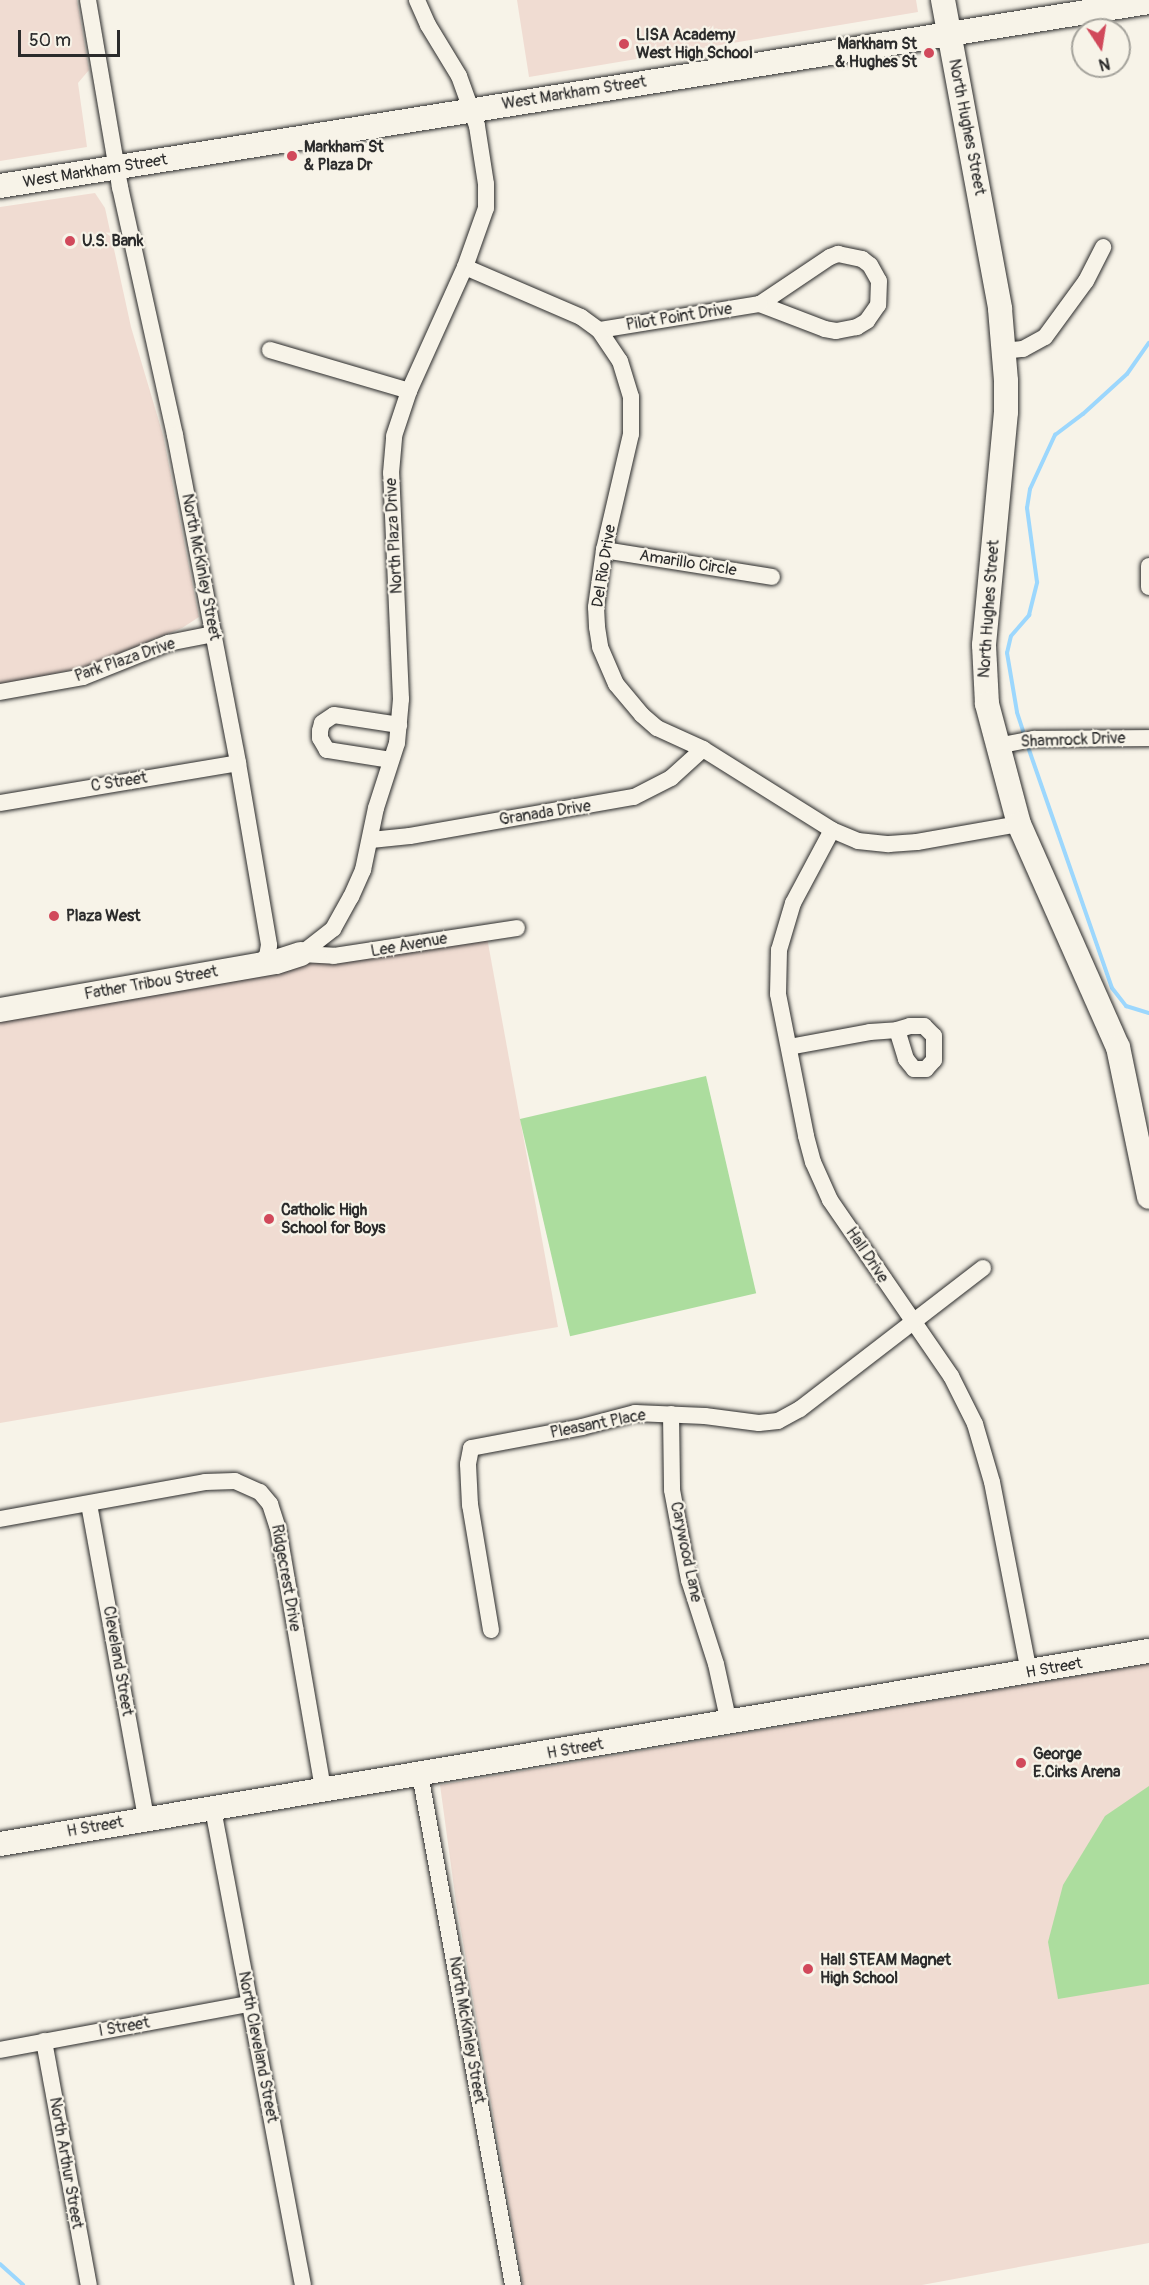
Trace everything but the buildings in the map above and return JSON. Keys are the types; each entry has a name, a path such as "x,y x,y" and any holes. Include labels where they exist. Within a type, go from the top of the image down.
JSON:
{"street":[{"name":"North McKinley Street","path":"88,0 117,168 175,435 238,763 269,945 267,956 258,964"},
{"name":"North Plaza Drive","path":"301,954 322,940 343,914 363,870 376,808 391,760 399,725 401,666 391,457 399,417 465,267 486,208 484,174 477,126 472,110 459,76 428,25 417,0"},
{"name":"North Hughes Street","path":"943,0 1000,309 1004,351 1006,412 984,670 985,698 1016,742 1019,824 1118,1047 1149,1197"},
{"name":"West Markham Street","path":"0,186 1149,2"},
{"path":"1004,351 1023,349 1045,337 1086,281 1103,247"},
{"path":"838,254 853,255 870,265 880,286 881,296 873,314 857,327 847,330 825,329 760,304 838,254"},
{"name":"Del Rio Drive","path":"465,267 562,307 599,330 620,362 631,397 631,434 604,550 596,607 597,627 607,666 616,684 642,715 657,728 703,749 832,830 858,841 889,844 1019,824"},
{"name":"Pilot Point Drive","path":"599,330 760,304"},
{"path":"270,350 409,391"},
{"name":"Amarillo Circle","path":"604,550 772,577"},
{"path":"1149,567 1149,587"},
{"name":"Park Plaza Drive","path":"0,692 83,677 168,644 214,634"},
{"path":"391,760 327,750 320,738 322,723 334,715 399,725"},
{"name":"Shamrock Drive","path":"1016,742 1149,738"},
{"name":"Granada Drive","path":"371,840 410,836 634,797 671,778 703,749"},
{"name":"C Street","path":"0,803 238,763"},
{"name":"Hall Drive","path":"832,830 793,903 782,937 778,994 806,1136 821,1181 837,1209 959,1389 975,1424 992,1482 1029,1672"},
{"name":"Lee Avenue","path":"301,954 334,957 517,928"},
{"name":"Father Tribou Street","path":"0,1010 285,960 301,954"},
{"path":"789,1047 870,1032 897,1030"},
{"name":"Pleasant Place","path":"491,1630 470,1505 468,1464 471,1448 582,1427 636,1413 671,1414 759,1423 778,1421 800,1409 983,1268"},
{"name":"Carywood Lane","path":"671,1414 672,1490 689,1580 716,1664 729,1723"},
{"name":"Ridgecrest Drive","path":"0,1519 222,1480 245,1483 265,1497 278,1528 323,1789"},
{"name":"Cleveland Street","path":"89,1504 146,1818"},
{"name":"H Street","path":"0,1844 1149,1651"},
{"name":"North McKinley Street","path":"420,1774 513,2285"},
{"name":"North Cleveland Street","path":"213,1809 303,2285"},
{"name":"I Street","path":"0,2050 249,2004"},
{"name":"North Arthur Street","path":"44,2041 89,2285"}],"shaded area":[{"path":"0,0 77,0 89,70 78,83 87,147 0,161"},
{"name":"LISA Academy West High School","path":"517,0 916,0 918,12 529,77"},
{"path":"95,193 105,208 131,327 163,435 199,617 182,628 85,667 0,685 0,207"},
{"name":"Catholic High School for Boys","path":"486,932 558,1327 0,1423 0,1010"},
{"name":"Hall STEAM Magnet High School","path":"1149,1664 1149,2243 922,2285 523,2285 456,1902 440,1785"}],"green space":[{"path":"706,1076 756,1293 570,1336 520,1119"},
{"path":"1149,1786 1149,1984 1058,1999 1048,1942 1063,1885 1105,1816"}],"waterway":[{"path":"1025,737 1017,712 1007,653 1011,636 1029,615 1037,582 1027,508 1030,489 1055,435 1083,414 1127,374 1149,343"},
{"path":"1027,744 1112,988 1126,1006 1149,1013"},
{"path":"0,2264 23,2285"}],"place":[{"name":"LISA Academy West High School","path":"624,44"},
{"name":"Markham St & Hughes St","path":"929,53"},
{"name":"Markham St & Plaza Dr","path":"292,156"},
{"name":"U.S. Bank","path":"70,241"},
{"name":"Plaza West","path":"54,916"},
{"name":"Catholic High School for Boys","path":"269,1219"},
{"name":"George E.Cirks Arena","path":"1021,1763"},
{"name":"Hall STEAM Magnet High School","path":"808,1969"}]}
